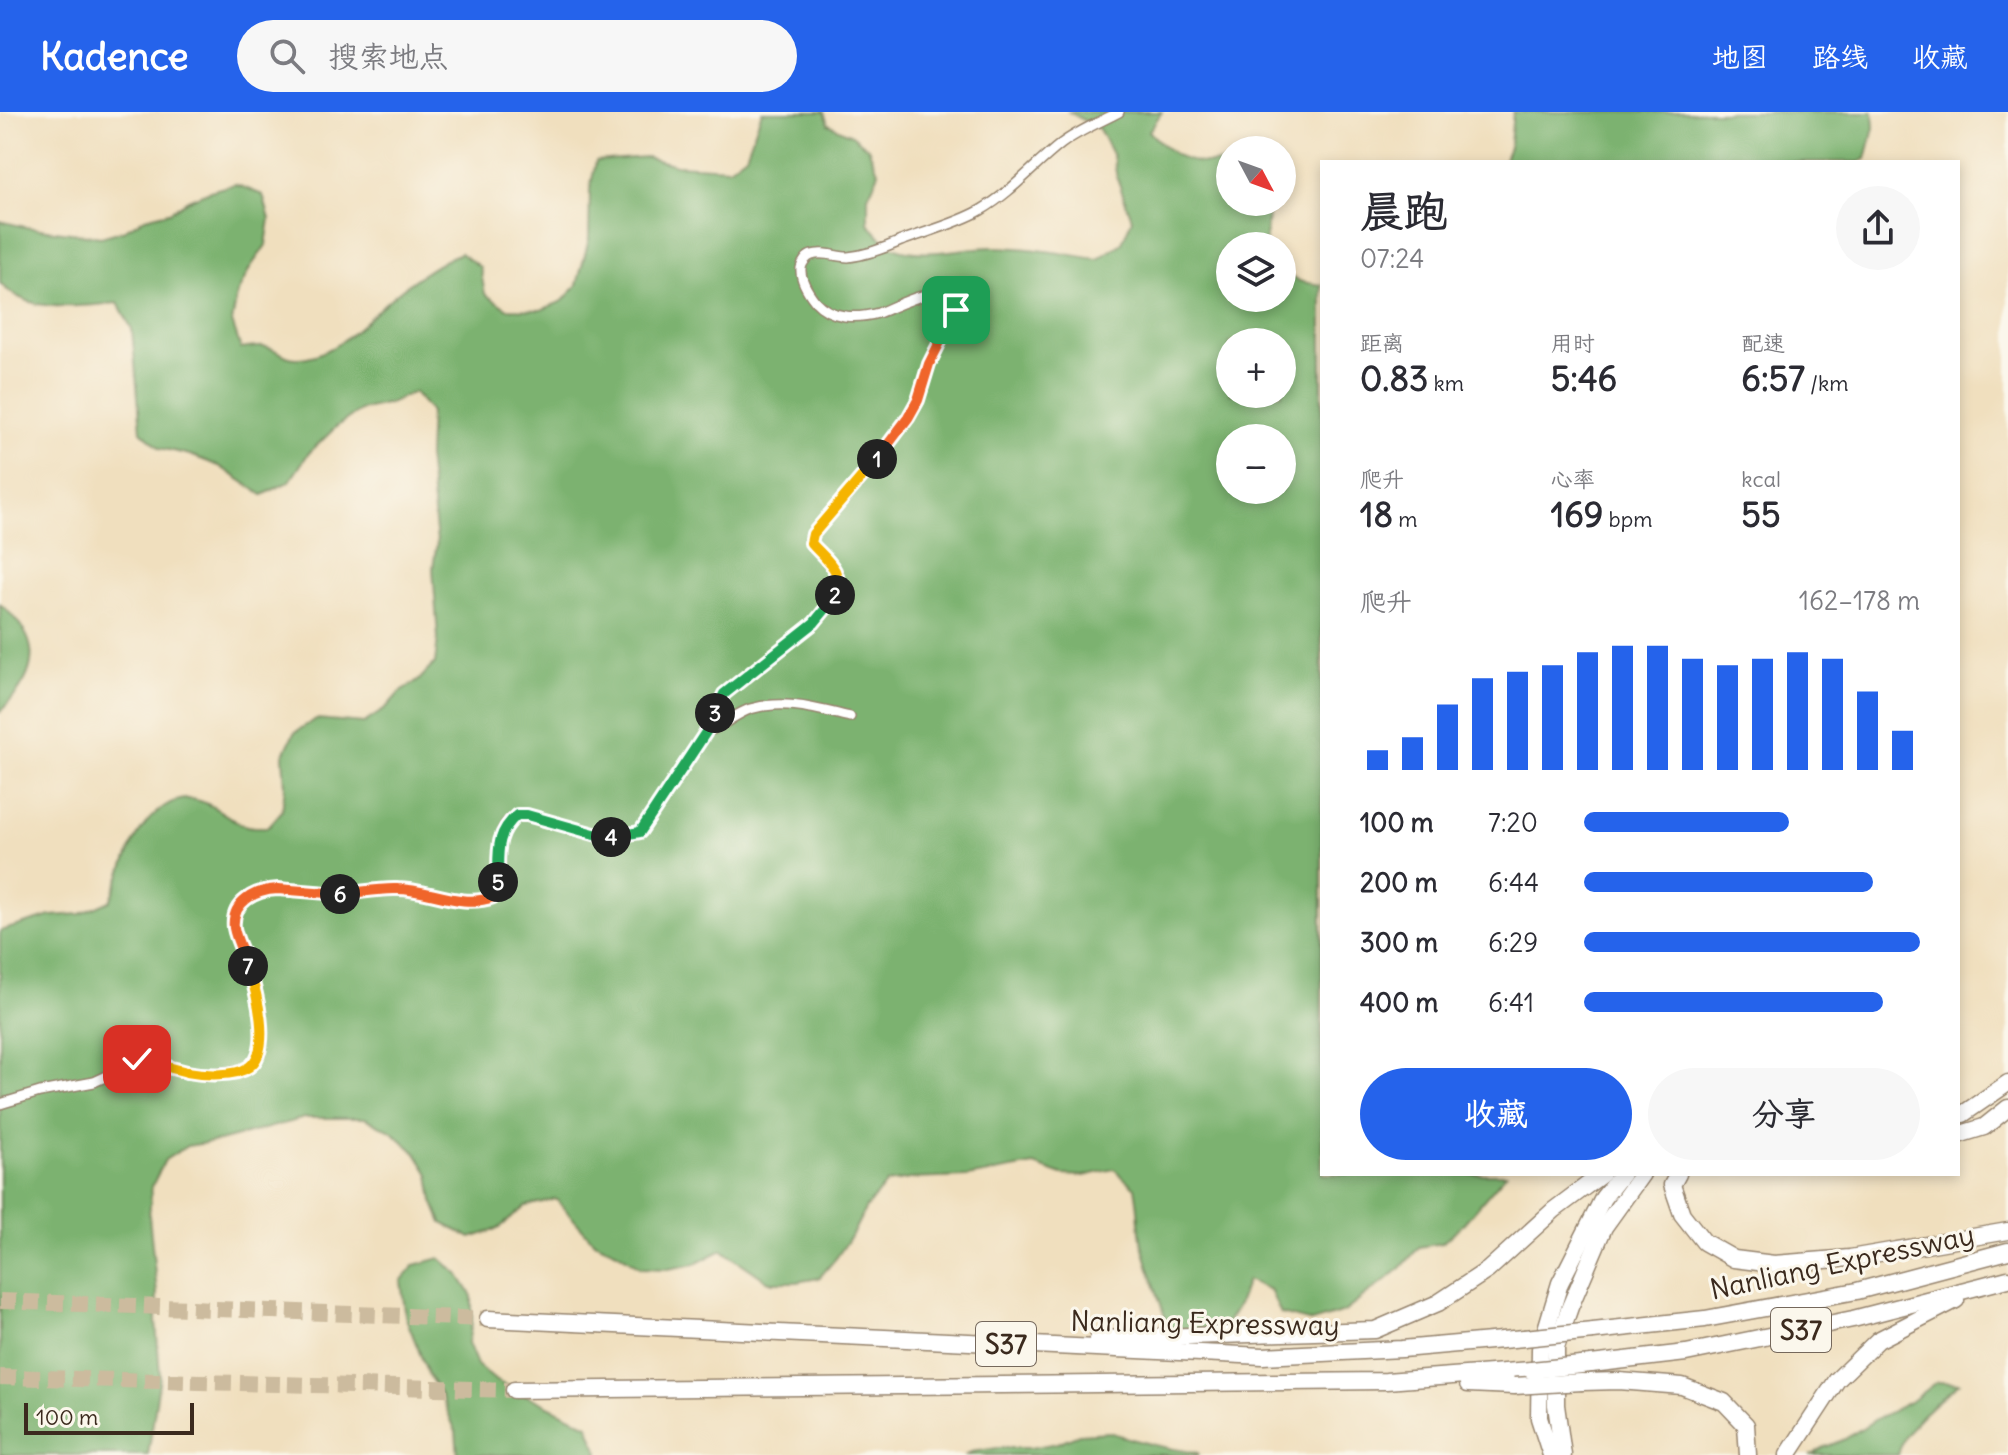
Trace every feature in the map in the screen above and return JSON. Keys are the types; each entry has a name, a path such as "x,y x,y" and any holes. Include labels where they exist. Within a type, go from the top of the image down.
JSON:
{"highway":[{"path":"1960,1115 2008,1083"},
{"path":"1960,1134 1984,1127 2008,1108"},
{"path":"966,1342 1375,1330 1438,1303 1488,1270 1554,1210 1599,1176"},
{"path":"1551,1455 1539,1418 1540,1349 1560,1283 1603,1198 1620,1176"},
{"path":"1563,1455 1556,1405 1556,1347 1604,1227 1641,1176"},
{"path":"1677,1176 1672,1185 1682,1214 1704,1242 1734,1259 1774,1264 1850,1258 2008,1231"},
{"name":"Nanliang Expressway","path":"488,1319 1263,1356 1402,1349 1705,1319 1857,1291 2008,1251"},
{"name":"Nanliang Expressway","path":"514,1390 1386,1381 1531,1370 1686,1353 1853,1319 2008,1279"},
{"path":"1788,1455 1837,1380 1878,1340 1985,1285"},
{"path":"1386,1381 1514,1386 1619,1381 1682,1386 1724,1402 1746,1425 1748,1455"}],"street":[{"path":"0,1104 40,1092 94,1082 127,1060 137,1059 182,1072 206,1075 240,1071 250,1066 260,1054 261,1012 234,927 238,906 249,896 268,889 343,894 399,888 463,901 488,899 493,897 498,886 499,843 504,826 517,815 614,837 640,832 706,732 724,694 814,623 832,601 839,585 837,572 811,543 813,534 871,468 908,418 918,400 929,364 956,310 950,296 938,293 909,299 879,313 851,317 837,315 819,306 809,293 803,280 801,266 804,260 813,254 849,257 885,248 978,212 1012,189 1062,144 1119,112"},
{"path":"706,732 748,710 774,705 802,705 850,717"}],"green space":[{"path":"762,112 824,112 828,124 852,135 868,148 879,173 868,196 868,223 889,245 918,252 1006,247 1098,259 1122,243 1132,219 1117,178 1113,156 1099,129 1069,112 1162,112 1149,131 1167,148 1194,162 1216,163 1216,216 1268,216 1266,232 1216,232 1216,312 1296,312 1296,280 1320,285 1320,1176 1504,1176 1463,1224 1442,1243 1419,1247 1401,1268 1344,1312 1312,1322 1281,1314 1270,1290 1247,1280 1238,1305 1225,1326 1196,1343 1170,1335 1142,1244 1135,1188 1114,1169 1084,1176 1062,1175 1034,1165 967,1177 887,1183 866,1207 853,1233 819,1278 769,1282 722,1250 695,1264 668,1269 641,1268 594,1242 556,1199 526,1206 498,1229 471,1238 442,1223 433,1201 429,1174 415,1152 391,1131 365,1118 305,1118 219,1141 187,1146 165,1160 152,1186 149,1216 157,1293 160,1376 148,1455 0,1455 0,931 51,916 81,914 110,901 144,825 173,802 186,799 200,801 244,825 268,827 282,811 285,786 283,756 294,733 316,719 364,723 385,709 435,663 438,638 433,568 437,542 428,456 430,411 414,392 390,403 360,410 336,427 308,454 290,481 263,495 219,466 160,448 141,431 132,329 118,303 55,306 25,300 12,293 0,283 0,221 101,237 125,230 145,218 169,212 210,191 235,184 263,195 270,219 266,245 237,294 232,322 241,349 266,347 288,357 299,358 333,347 412,281 460,253 480,267 485,294 508,309 541,310 563,301 577,285 589,239 590,189 596,161 646,157 676,165 729,168 746,155"},
{"path":"1513,112 1873,112 1874,128 1864,160 1504,160 1510,144"},
{"path":"0,604 25,632 31,663 17,694 0,712"},
{"path":"440,1258 458,1274 472,1296 468,1343 477,1365 496,1381 588,1425 597,1455 458,1455 456,1432 406,1318 401,1281 415,1265"},
{"path":"1936,1382 1959,1383 1914,1424 1898,1455 1812,1455 1910,1402"},
{"path":"1109,1432 1199,1455 966,1455 998,1448 1030,1448 1057,1443 1079,1434"}],"tunnel":[{"path":"0,1301 488,1319"},
{"path":"0,1377 514,1390"}],"route":[{"path":"137,1059 182,1072 206,1075 240,1071 250,1066 260,1054 261,1012 234,927 238,906 249,896 268,889 343,894 399,888 463,901 488,899 493,897 498,886 499,843 504,826 517,815 614,837 640,832 706,732 724,694 814,623 832,601 839,585 837,572 811,543 813,534 871,468 908,418 918,400 929,364 956,310"}]}
